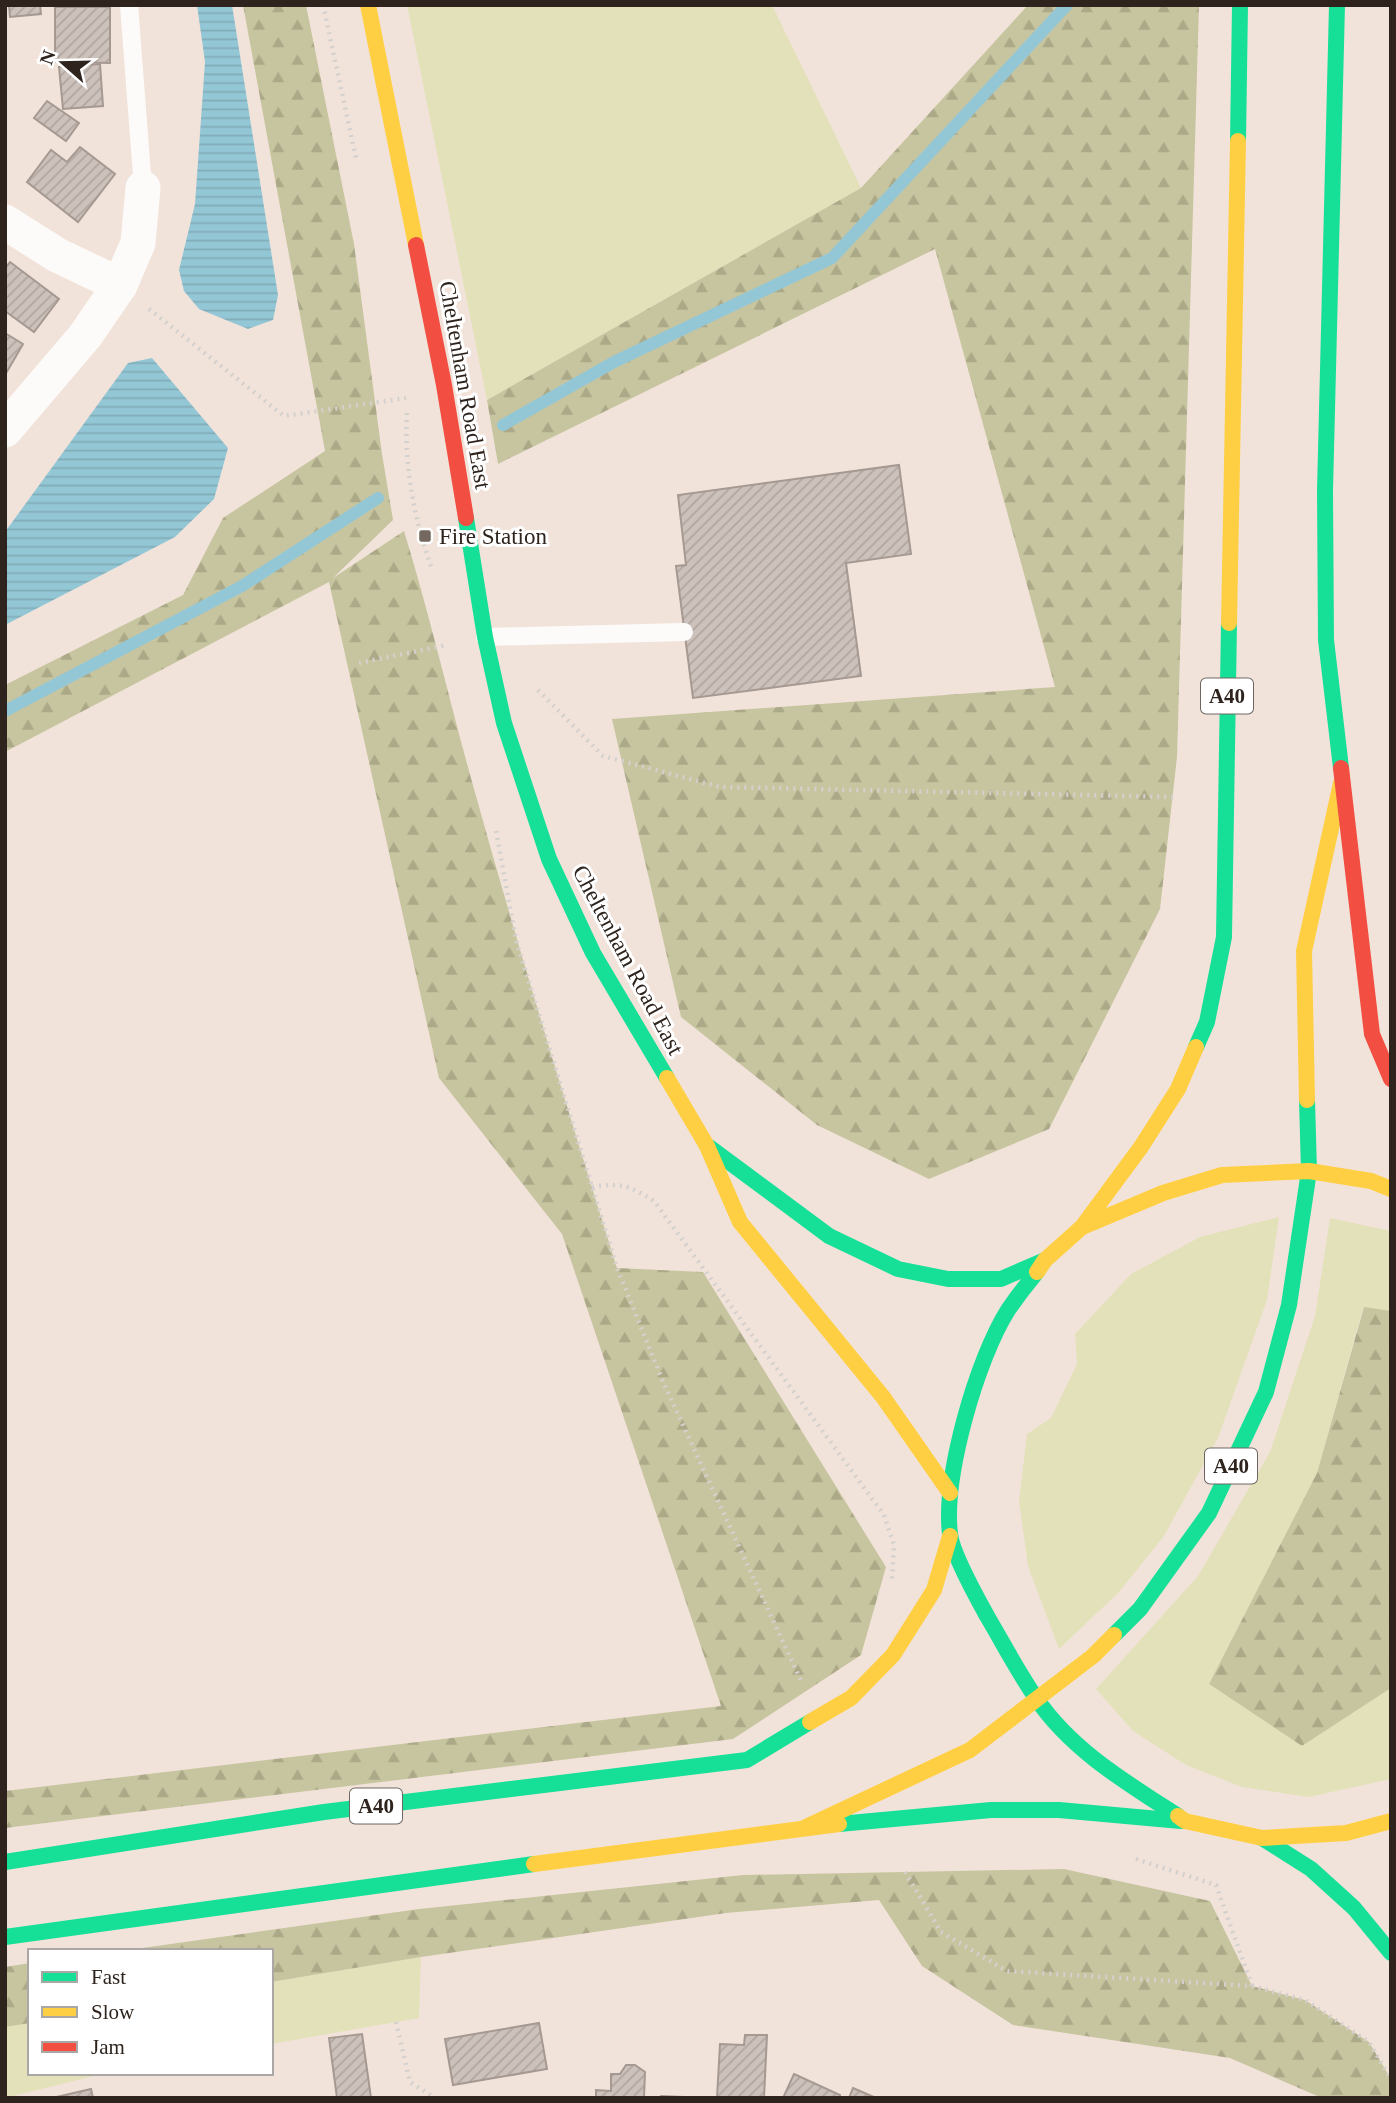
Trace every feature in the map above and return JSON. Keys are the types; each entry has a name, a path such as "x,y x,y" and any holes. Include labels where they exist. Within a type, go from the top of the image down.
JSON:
{"main road":[{"name":"Cheltenham Road East","path":"368,5 444,385 485,636 505,723 549,859 593,953 707,1146 740,1222 883,1397 950,1493"},
{"name":"A40","path":"5,1862 324,1812 747,1760 850,1698 893,1655 934,1590 950,1536 950,1493 975,1382 1007,1312 1045,1260 1082,1227 1141,1147 1178,1089 1207,1022 1224,937 1240,5"},
{"name":"A40","path":"1337,5 1325,491 1326,640 1372,1034 1391,1079"},
{"name":"A40","path":"806,1827 970,1749 1037,1700 1093,1656 1140,1609 1209,1513 1266,1392 1289,1305 1309,1171 1304,951 1341,783"},
{"name":"Cheltenham Road East","path":"707,1146 829,1236 898,1269 948,1279 1001,1279 1045,1260"},
{"name":"A40","path":"1082,1227 1163,1193 1222,1175 1309,1171 1371,1181 1391,1188"},
{"name":"A40","path":"950,1536 975,1595 1037,1700 1069,1736 1101,1765 1185,1821"},
{"name":"A40","path":"5,1937 806,1827 991,1810 1059,1810 1185,1821 1262,1838 1346,1833 1391,1821"},
{"path":"1262,1838 1311,1869 1354,1908 1391,1953"}],"street":[{"path":"5,430 85,336 120,285 138,243 143,188"},
{"path":"5,222 57,255 120,285"}],"lane":[{"path":"129,5 143,188"},
{"path":"485,636 684,632"}],"path":[{"path":"323,5 358,167"},
{"path":"120,285 284,416 407,397 405,448 419,531 432,570"},
{"path":"359,663 450,645 450,634"},
{"path":"534,686 603,756 720,787 1175,797"},
{"path":"496,830 516,940 617,1268 664,1384 801,1686 810,1681"},
{"path":"592,1187 611,1184 630,1186 654,1201 663,1212 884,1516 894,1545 889,1588"},
{"path":"1129,1857 1216,1885 1252,1986"},
{"path":"905,1872 941,1932 1007,1971 1252,1986 1306,2000 1369,2042 1391,2079"},
{"path":"396,2022 410,2081 435,2098"}],"shaded area":[{"path":"407,5 772,5 861,188 487,400"},
{"path":"1279,1217 1267,1300 1218,1438 1164,1536 1119,1592 1059,1649 1028,1566 1019,1501 1027,1434 1051,1418 1077,1364 1075,1334 1131,1274 1200,1237"},
{"path":"1330,1218 1391,1231 1391,1311 1363,1308 1317,1473 1209,1684 1302,1746 1391,1688 1391,1779 1309,1797 1242,1787 1186,1765 1133,1731 1096,1689 1198,1576 1270,1452 1315,1316"},
{"path":"421,1957 419,2018 273,2044 273,1982"},
{"path":"28,2023 28,2075 98,2075 5,2098 5,2027"}],"green space":[{"path":"243,5 306,5 354,244 393,520 333,578 404,531 510,914 617,1268 703,1272 886,1567 861,1655 733,1739 5,1828 5,1791 721,1706 562,1234 439,1078 329,582 5,752 5,685 183,595 223,518 325,451"},
{"path":"1028,5 1199,5 1177,757 1160,909 1049,1129 929,1179 817,1125 681,1017 612,719 1055,687 935,249 498,464 487,400 861,188"},
{"path":"1364,1307 1391,1311 1391,1688 1302,1746 1209,1684 1317,1473"},
{"path":"1064,1869 1210,1901 1252,1986 1305,2000 1369,2042 1391,2079 1391,2098 1322,2098 1230,2058 1013,2025 922,1966 879,1900 726,1913 421,1957 273,1982 273,1949 135,1949 419,1909 743,1875"},
{"path":"28,1963 28,2023 5,2027 5,1967"}],"water":[{"path":"197,5 232,5 278,295 273,320 248,329 199,309 184,291 179,270 195,204 205,62"},
{"path":"152,358 228,448 214,499 175,537 5,625 5,532 128,363"}],"building":[{"path":"9,5 40,5 41,14 10,17"},
{"path":"55,7 110,7 110,63 55,62"},
{"path":"100,64 103,106 63,109 59,67"},
{"path":"47,101 79,123 66,141 34,118"},
{"path":"80,147 115,174 78,222 27,182 51,150 67,162"},
{"path":"10,262 59,299 34,332 5,311 5,268"},
{"path":"5,333 23,344 5,375"},
{"path":"899,465 911,554 846,563 861,676 693,698 676,566 686,565 678,495"},
{"path":"539,2023 547,2069 453,2085 445,2039"},
{"path":"362,2034 371,2098 337,2098 329,2038"},
{"path":"745,2035 767,2035 764,2098 717,2098 720,2044 744,2045"},
{"path":"626,2065 635,2065 645,2072 644,2098 596,2098 596,2090 611,2091 611,2074 620,2074"},
{"path":"794,2074 840,2095 839,2098 783,2098"},
{"path":"853,2088 876,2098 849,2098"},
{"path":"91,2089 93,2098 52,2098"},
{"path":"661,2096 707,2098 661,2098"}],"waterway":[{"path":"503,425 614,362 832,258 1067,5"},
{"path":"5,711 242,586 378,498"}],"traffic: fast":[{"path":"1238,141 1240,5"},
{"path":"1337,5 1325,491 1326,640 1341,768"},
{"path":"466,518 485,637 504,723 549,859 593,953 667,1078"},
{"path":"1196,1047 1207,1022 1224,937 1229,623"},
{"path":"1114,1635 1140,1609 1209,1513 1266,1392 1289,1305 1309,1171 1307,1100"},
{"path":"709,1147 829,1236 898,1269 948,1279 1001,1279 1045,1260"},
{"path":"1037,1272 1008,1310 996,1331 974,1387 952,1481 949,1510 952,1542 987,1616 1023,1678 1050,1717 1101,1764 1178,1816"},
{"path":"5,1862 324,1812 747,1760 810,1722"},
{"path":"839,1824 991,1810 1059,1810 1181,1821"},
{"path":"1262,1838 1311,1869 1354,1908 1391,1953"},
{"path":"5,1937 534,1864"}],"traffic: slow":[{"path":"368,5 416,245"},
{"path":"1229,623 1238,141"},
{"path":"1307,1100 1304,951 1341,783"},
{"path":"1082,1227 1141,1147 1178,1089 1196,1047"},
{"path":"667,1078 707,1146 740,1222 883,1397 950,1493"},
{"path":"1037,1272 1045,1260 1082,1227 1163,1193 1222,1175 1309,1171 1371,1181 1391,1189"},
{"path":"810,1722 851,1698 893,1655 934,1590 950,1536"},
{"path":"806,1827 970,1750 1093,1656 1114,1635"},
{"path":"1178,1816 1185,1821 1262,1838 1346,1833 1391,1821"},
{"path":"534,1864 839,1824"}],"traffic: jam":[{"path":"416,245 444,385 466,518"},
{"path":"1341,768 1372,1034 1391,1079"}],"place":[{"name":"Fire Station","path":"425,536"}]}
